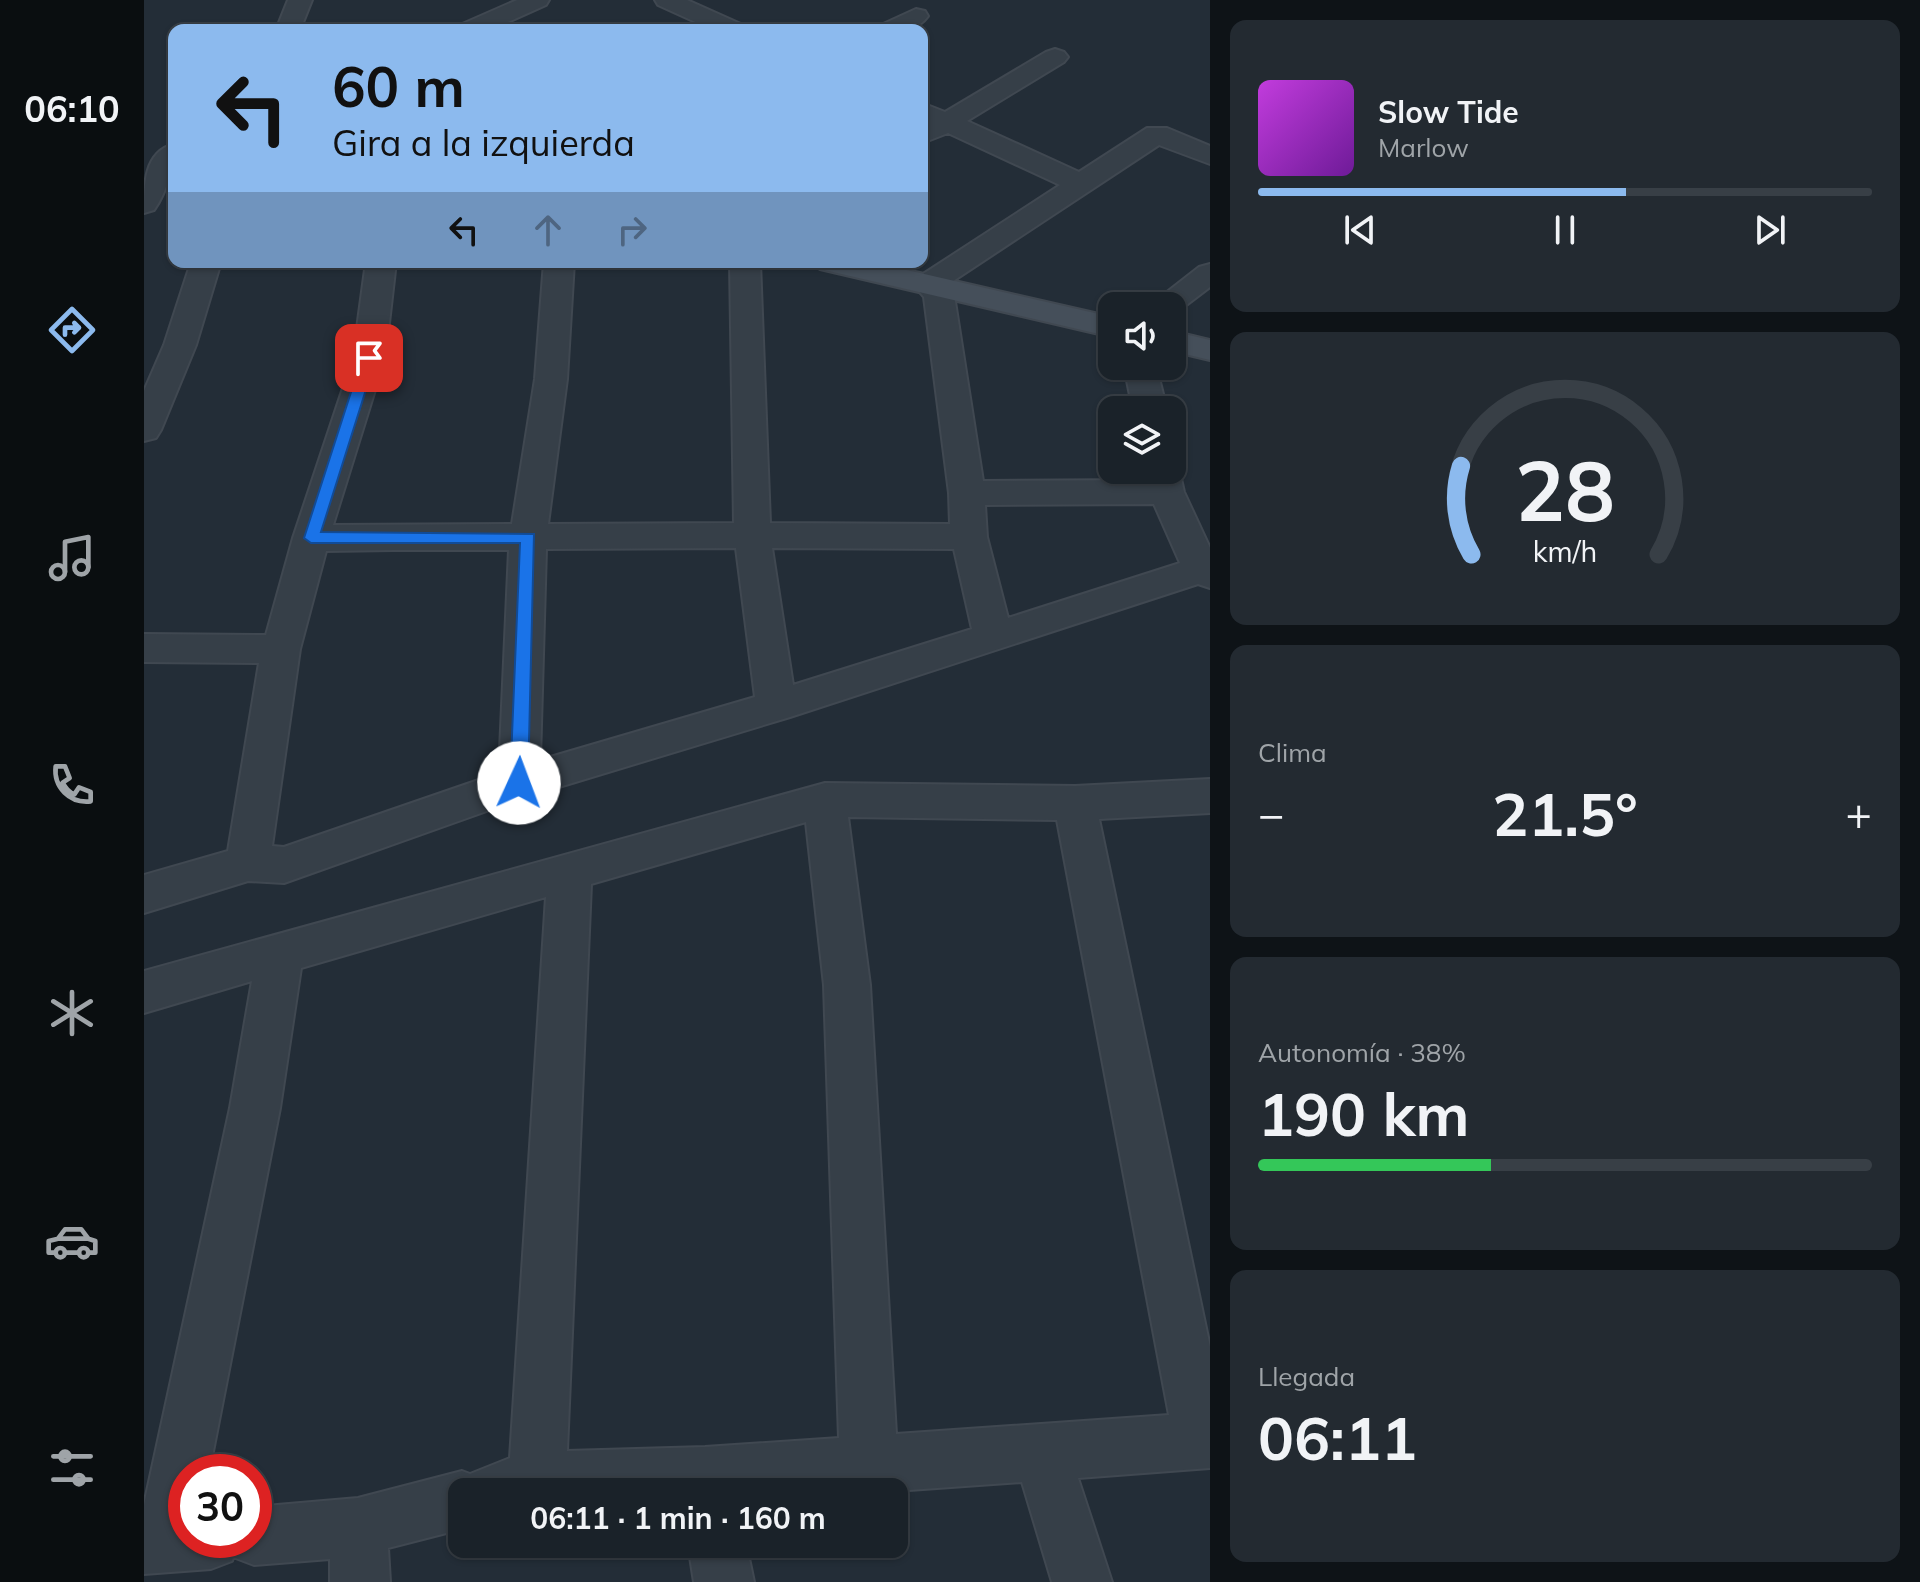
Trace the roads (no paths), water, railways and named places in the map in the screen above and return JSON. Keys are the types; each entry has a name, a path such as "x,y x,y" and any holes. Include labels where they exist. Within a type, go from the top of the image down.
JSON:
{"street":[{"path":"483,24 537,0"},
{"path":"667,0 705,18"},
{"path":"291,24 303,1"},
{"path":"901,24 916,16"},
{"path":"692,24 705,18 731,18"},
{"path":"928,134 1055,57"},
{"path":"928,114 1082,184"},
{"path":"928,284 1157,134 1210,156"},
{"path":"144,204 156,169 166,156 168,137"},
{"path":"144,430 180,345 204,268"},
{"path":"248,863 281,649 311,538 369,358 380,268"},
{"path":"519,783 528,538 551,379 559,268"},
{"path":"745,268 752,533 776,706"},
{"path":"857,268 1098,324"},
{"path":"1184,292 1210,273"},
{"path":"928,284 939,295 967,493 969,537 993,635"},
{"path":"1186,344 1210,350"},
{"path":"967,493 1115,484"},
{"path":"144,894 248,863 284,865 519,783 1207,571 1165,484"},
{"path":"311,538 528,538 752,533 969,537"},
{"path":"144,648 281,649"},
{"path":"144,992 825,800 1075,803 1210,796"},
{"path":"825,800 847,985 869,1466"},
{"path":"760,1478 869,1466 1206,1440 1129,1086 1075,803"},
{"path":"515,1478 570,870"},
{"path":"190,1454 255,1108 280,953"},
{"path":"1042,1454 1082,1582"},
{"path":"272,1539 359,1555 448,1507"},
{"path":"720,1558 724,1582"}]}
